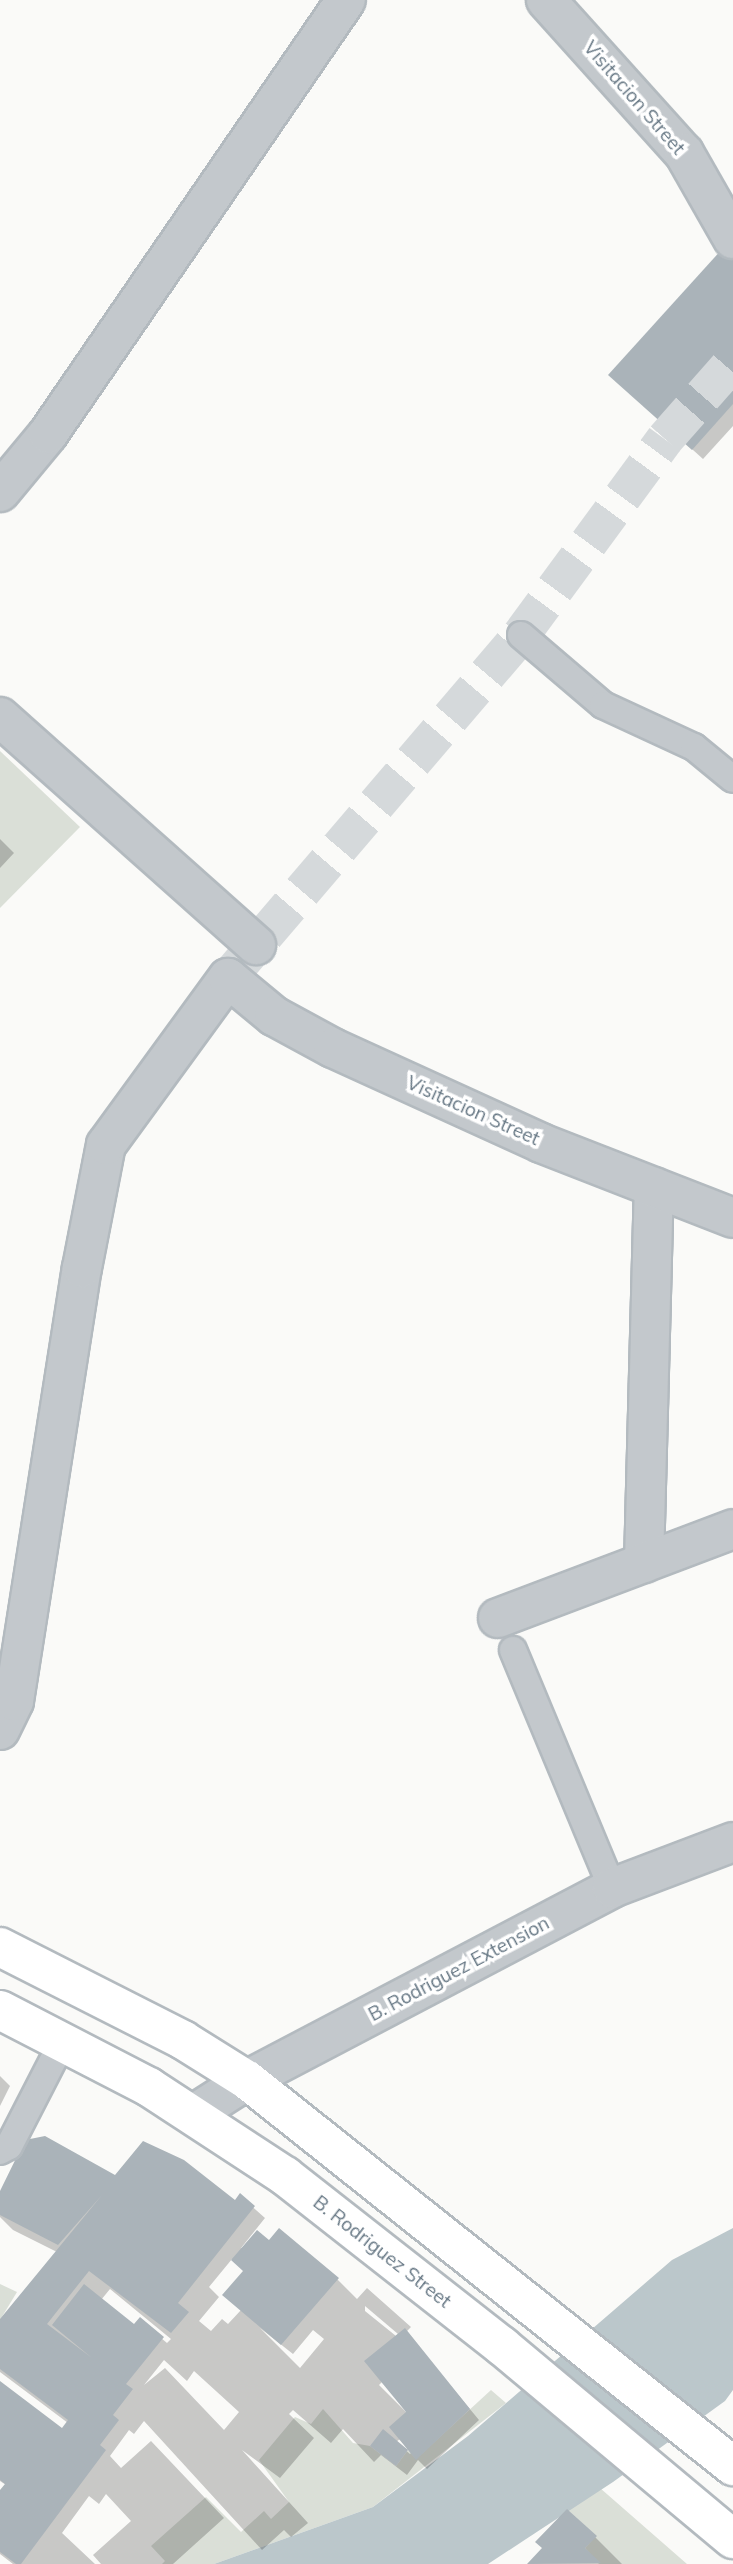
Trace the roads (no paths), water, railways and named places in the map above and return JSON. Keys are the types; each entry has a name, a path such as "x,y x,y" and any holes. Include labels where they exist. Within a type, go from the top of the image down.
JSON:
{"main road":[{"path":"0,1947 183,2040 247,2080 733,2466"},
{"name":"B. Rodriguez Street","path":"0,2010 63,2041 194,2114 285,2176 502,2346 719,2527"}],"street":[{"path":"0,492 48,434 346,0"},
{"name":"Visitacion Street","path":"546,0 684,153 733,239"},
{"path":"0,717 256,945"},
{"name":"Visitacion Street","path":"0,1730 15,1701 82,1269 106,1145 228,978 274,1016 333,1048 541,1143 733,1218"},
{"path":"644,1563 654,1187"},
{"path":"506,1634 644,1563 733,1529"},
{"name":"B. Rodriguez Extension","path":"194,2114 247,2080 612,1888 733,1842"}],"lane":[{"path":"521,635 603,705 694,747 733,779"},
{"path":"506,1634 612,1888"},
{"path":"0,2151 9,2146 63,2041"}],"tunnel":[{"path":"228,978 521,635 665,439 733,362"}]}
